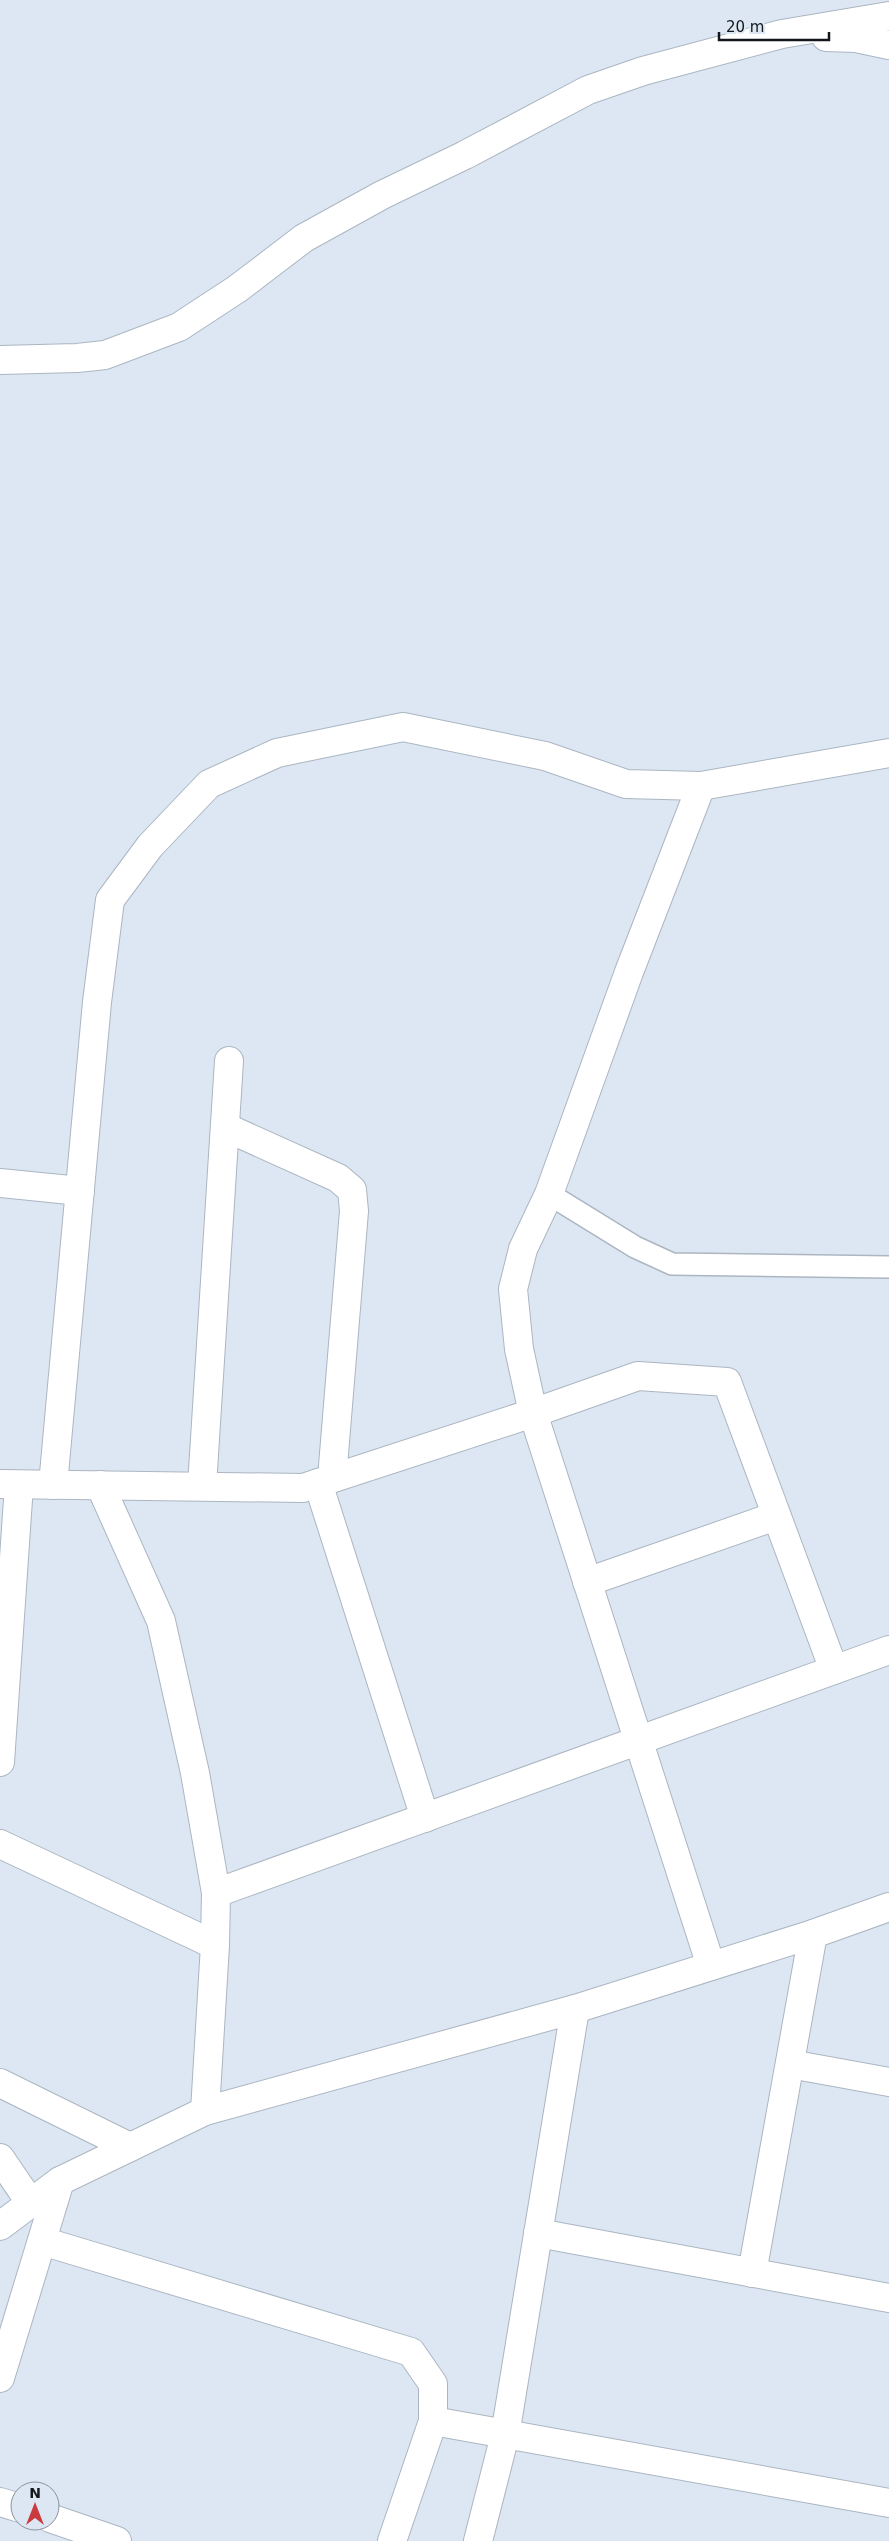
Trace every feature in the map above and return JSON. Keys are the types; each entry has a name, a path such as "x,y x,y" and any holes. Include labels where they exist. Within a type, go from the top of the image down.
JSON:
{"street":[{"path":"0,360 77,358 105,354 178,327 237,289 304,238 382,195 465,155 588,90 643,71 782,34 889,16"},
{"path":"782,34 856,38 889,45"},
{"path":"53,1485 98,1002 110,900 150,846 209,784 277,753 403,727 545,756 626,784 701,786 889,752"},
{"path":"701,786 629,972 549,1194 523,1249 513,1290 519,1349 533,1413 712,1966"},
{"path":"202,1486 229,1061"},
{"path":"225,1126 338,1178 352,1190 354,1211 325,1480 425,1818"},
{"path":"0,1183 80,1191"},
{"path":"0,1762 9,1484 303,1488 533,1413 638,1376 727,1382 834,1670"},
{"path":"100,1485 161,1621 195,1773 216,1893 215,1945 205,2111"},
{"path":"587,1582 776,1516"},
{"path":"216,1893 889,1650"},
{"path":"0,1844 215,1945"},
{"path":"0,2226 60,2181 205,2111 575,2009 813,1934 889,1907"},
{"path":"752,2273 813,1934"},
{"path":"478,2541 505,2435 575,2009"},
{"path":"790,2064 889,2082"},
{"path":"0,2083 130,2147"},
{"path":"0,2158 30,2202"},
{"path":"0,2378 60,2181"},
{"path":"538,2234 889,2298"},
{"path":"42,2241 411,2352 434,2384 433,2421 392,2541"},
{"path":"433,2421 889,2503"},
{"path":"60,2521 117,2541"}],"lane":[{"path":"549,1194 634,1247 672,1264 889,1267"}]}
